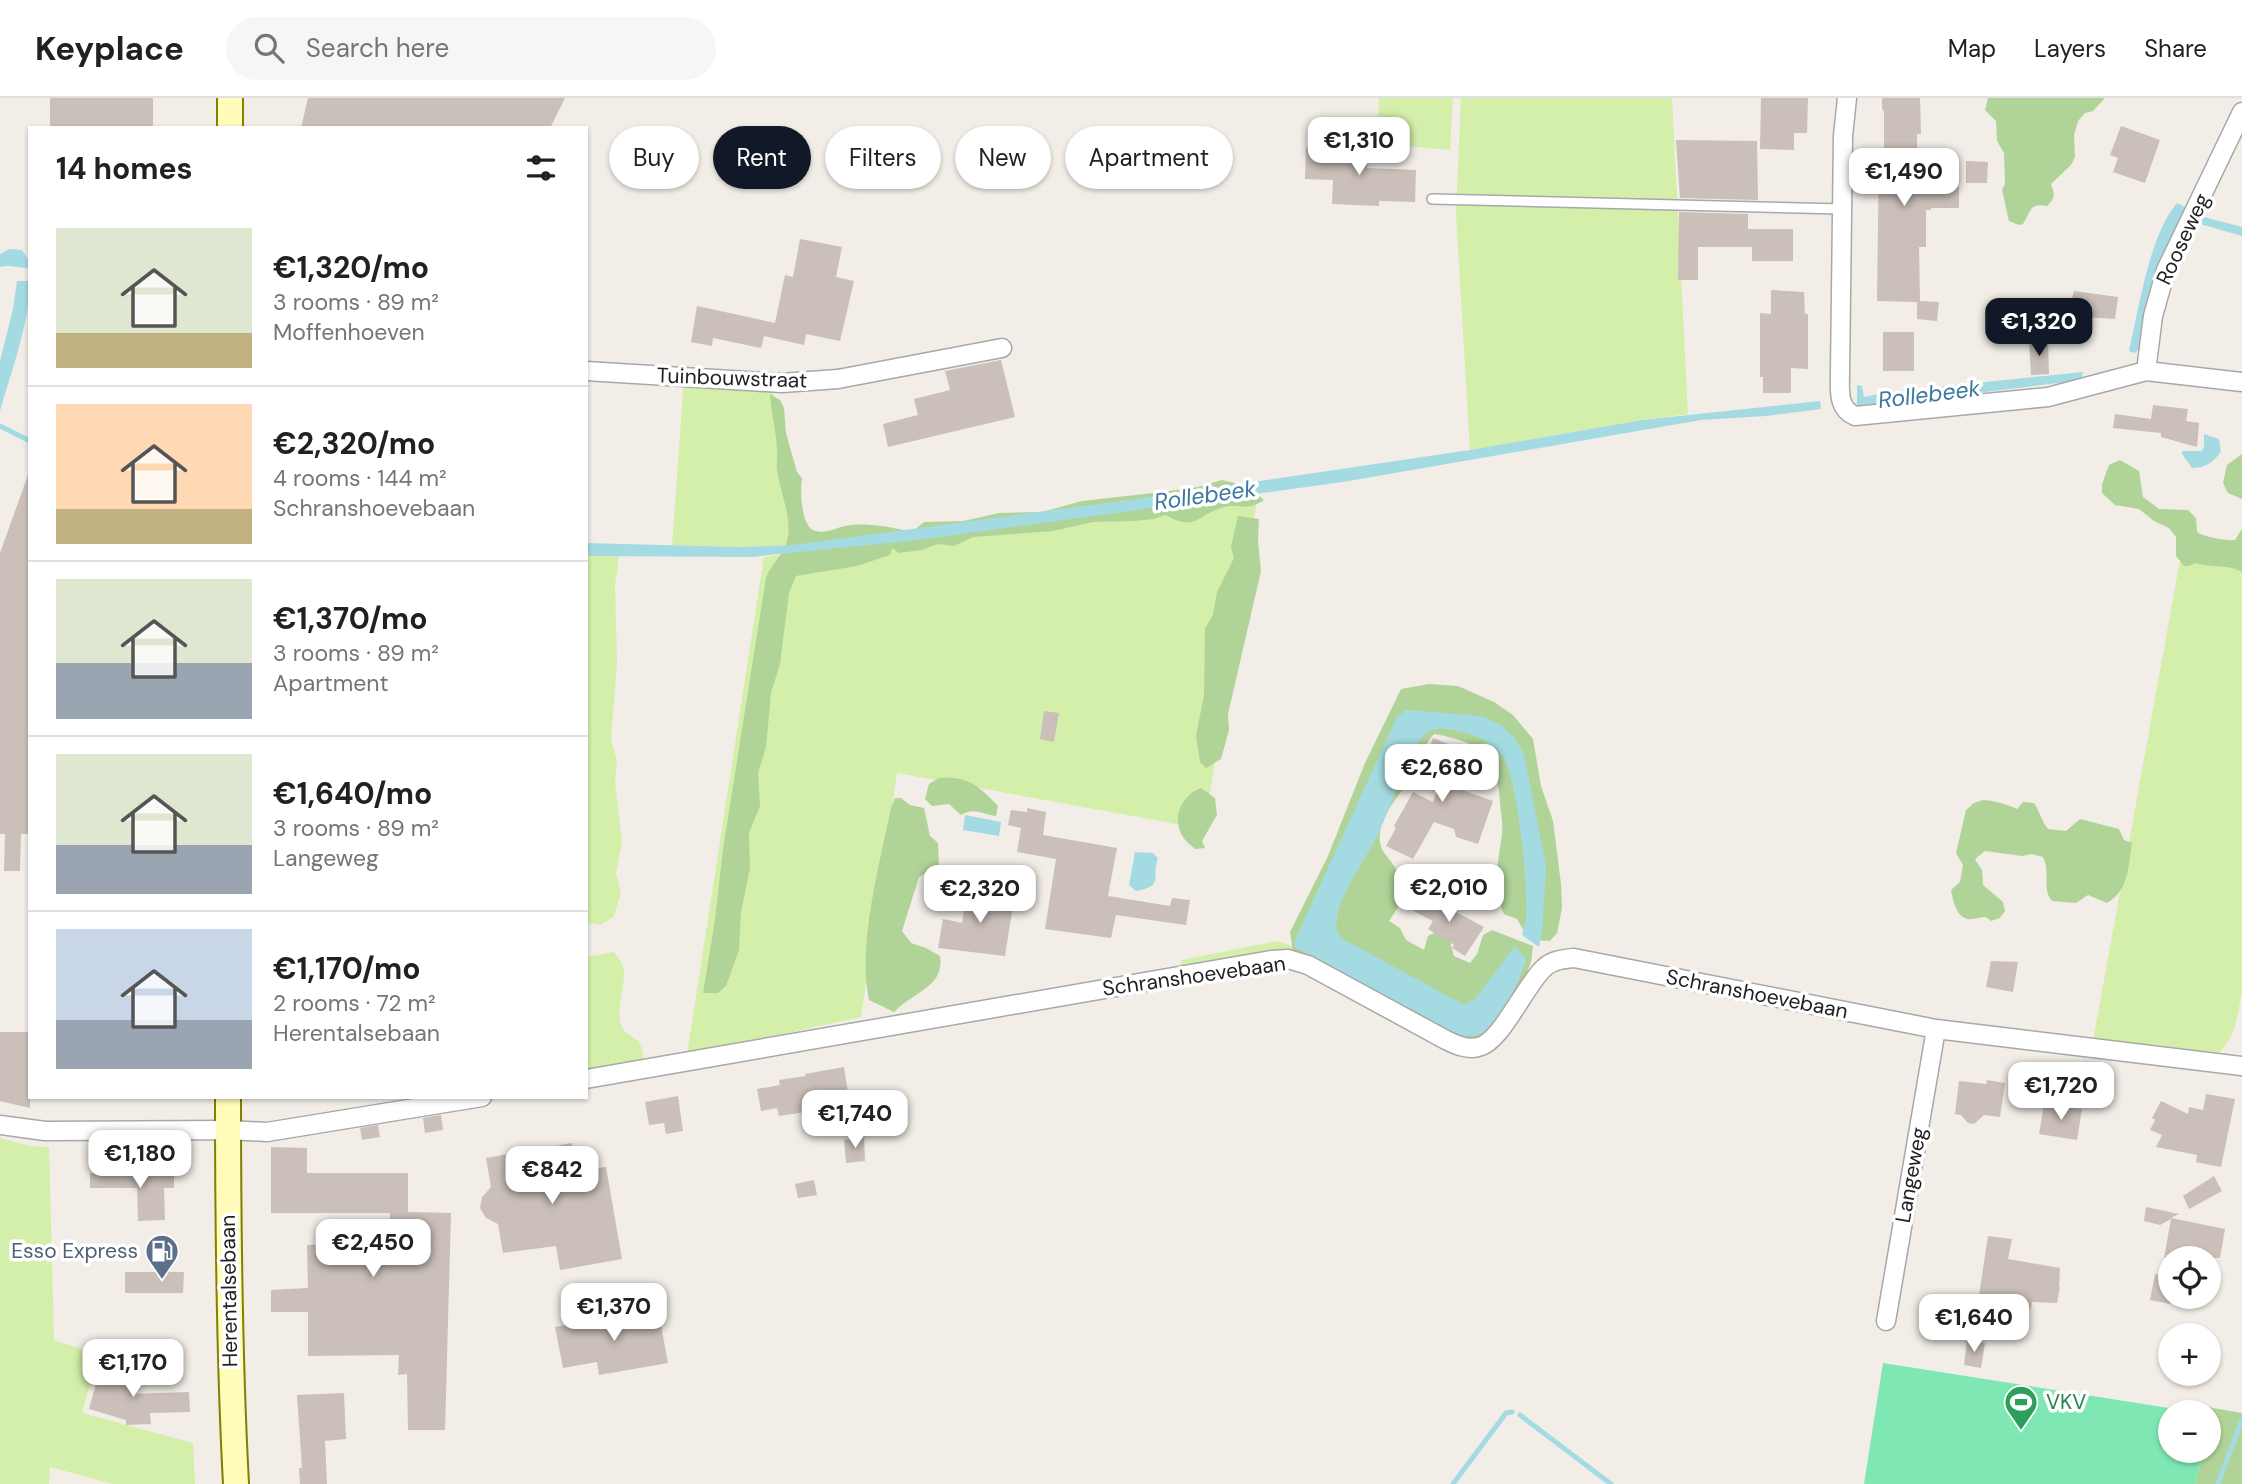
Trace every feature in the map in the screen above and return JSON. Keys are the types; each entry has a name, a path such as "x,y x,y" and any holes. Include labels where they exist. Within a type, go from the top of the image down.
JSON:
{"main road":[{"path":"230,98 230,126"},
{"name":"Herentalsebaan","path":"228,1099 229,1367 236,1484"}],"street":[{"path":"1847,98 1843,136 1841,401 1848,413 1856,416 2048,397 2146,371 2242,382"},
{"name":"Rooseweg","path":"2146,371 2153,316 2166,270 2242,112"},
{"name":"Tuinbouwstraat","path":"588,371 782,383 838,380 1002,348"},
{"name":"Schranshoevebaan","path":"588,1079 1023,1002 1288,959 1308,965 1446,1040 1469,1048 1477,1048 1492,1039 1545,966 1574,958 1936,1029 2242,1066"},
{"name":"Langeweg","path":"1886,1321 1936,1029"},
{"path":"0,1125 45,1131 267,1132 470,1099"}],"lane":[{"path":"1432,200 1842,209"}],"green space":[{"path":"1379,98 1453,98 1450,150 1378,143"},
{"path":"1461,98 1672,98 1688,414 1470,450 1456,214"},
{"path":"1988,98 2105,98 2093,111 2085,113 2078,121 2074,135 2075,157 2071,165 2051,184 2054,194 2052,201 2047,206 2034,207 2023,224 2009,221 2002,190 2005,184 2004,153 1997,141 1996,121 1985,110"},
{"path":"684,378 772,383 793,545 672,545"},
{"path":"770,394 780,400 784,408 786,433 797,472 802,478 801,498 804,514 809,527 817,531 862,525 912,532 924,522 963,521 999,513 1042,512 1082,501 1198,487 1222,480 1247,486 1264,500 1247,507 1221,508 1189,522 1165,515 1134,521 1093,522 1053,531 973,537 954,546 938,544 922,550 899,553 892,548 890,555 857,566 796,576 789,593 780,664 771,693 766,747 758,773 760,806 749,833 750,868 741,912 739,950 726,986 718,993 703,993 766,578 785,546 788,533 787,515 777,470"},
{"path":"2242,454 2242,499 2228,493 2223,483 2227,465"},
{"path":"2120,460 2139,471 2143,497 2159,509 2188,510 2196,518 2197,532 2205,536 2235,540 2242,529 2242,572 2195,563 2184,566 2176,556 2176,537 2169,528 2154,521 2139,509 2115,505 2102,493 2102,484 2109,465"},
{"path":"1258,494 1204,829 897,773 861,1017 687,1055 764,557"},
{"path":"1238,516 1259,519 1261,571 1228,714 1229,730 1221,759 1206,768 1200,762 1196,736 1204,695 1205,628 1213,615 1217,592 1234,558 1231,547"},
{"path":"2185,533 2242,562 2242,992 2232,1035 2216,1055 2093,1041"},
{"path":"588,556 619,556 615,585 617,661 611,740 617,760 615,782 622,842 616,873 621,893 614,916 601,925 588,923"},
{"path":"1429,684 1458,686 1494,702 1513,715 1533,739 1541,786 1553,821 1561,884 1562,908 1557,933 1550,941 1529,940 1517,919 1504,914 1500,905 1497,875 1502,823 1498,787 1490,762 1475,747 1463,741 1434,734 1381,826 1381,848 1398,873 1401,887 1400,901 1389,921 1400,928 1406,940 1424,950 1428,936 1446,927 1454,956 1470,963 1477,954 1483,935 1492,930 1533,946 1531,962 1523,984 1486,1035 1472,1039 1425,1026 1293,952 1290,932 1328,856 1365,763 1401,689"},
{"path":"939,778 965,780 978,787 998,806 996,816 974,811 961,815 949,804 932,806 925,799 929,784"},
{"path":"1201,788 1215,798 1217,815 1202,841 1205,848 1195,849 1181,834 1178,818 1185,800"},
{"path":"895,798 924,808 930,836 938,843 939,865 919,877 902,931 911,943 940,956 940,966 933,982 894,1012 869,1000 866,955 871,904"},
{"path":"1983,800 2017,809 2023,802 2034,803 2048,829 2066,831 2080,819 2119,829 2124,840 2132,843 2126,877 2120,892 2107,903 2088,895 2076,903 2052,901 2047,891 2043,857 1985,851 1975,859 1982,870 1983,885 2003,902 2005,911 2000,918 1991,921 1986,917 1964,918 1956,908 1951,890 1960,882 1963,865 1956,853 1966,810"},
{"path":"1277,941 1295,947 1294,953 1180,968 1182,960"},
{"path":"614,952 622,964 624,971 620,1021 625,1032 640,1045 643,1061 588,1071 588,957"},
{"path":"0,1138 30,1146 49,1147 54,1340 98,1355 82,1413 193,1443 195,1484 113,1484 50,1467 49,1484 0,1484"},
{"name":"VKV","path":"1883,1363 2158,1406 2158,1463 2201,1463 2195,1484 1864,1484"},
{"path":"2221,1409 2242,1413 2242,1484 2195,1484 2201,1463 2221,1463"}],"water":[{"path":"2177,203 2187,208 2153,292 2140,348 2135,353 2129,351 2146,273 2159,234"},
{"path":"2204,217 2242,227 2242,236 2200,224"},
{"path":"9,249 22,250 28,259 28,268 0,267 0,254"},
{"path":"17,281 28,281 27,314 0,411 0,361"},
{"path":"2083,372 2082,380 1897,403 1857,405 1857,385 1862,386 1864,397 1889,392"},
{"path":"1820,401 1821,409 1701,420 1343,482 917,540 751,557 588,556 588,543 739,547 793,545 1165,495 1470,450 1642,420"},
{"path":"2204,434 2219,439 2221,452 2209,464 2192,468 2182,451 2202,451"},
{"path":"1406,710 1482,716 1502,726 1514,737 1524,754 1546,866 1539,947 1522,935 1526,920 1524,861 1518,811 1503,757 1484,740 1447,729 1428,732 1414,750 1374,843 1344,896 1337,918 1337,929 1341,938 1464,1005 1475,999 1515,946 1526,960 1515,987 1493,1025 1476,1035 1455,1035 1295,947 1295,940 1397,717"},
{"path":"965,815 1001,822 999,836 963,830"},
{"path":"1135,852 1153,853 1158,858 1154,883 1136,891 1129,885"}],"building":[{"path":"50,98 153,98 153,126 50,126"},
{"path":"308,98 565,98 551,126 301,126"},
{"path":"1761,98 1808,98 1807,133 1794,133 1794,150 1760,149"},
{"path":"1882,98 1920,98 1921,134 1917,134 1917,187 1959,187 1959,208 1926,210 1926,247 1919,247 1920,301 1939,302 1937,321 1917,319 1917,302 1877,301 1879,151 1884,151"},
{"path":"2121,126 2160,140 2145,183 2113,172 2118,158 2110,155"},
{"path":"1676,140 1757,141 1758,200 1680,198"},
{"path":"1306,147 1368,149 1367,168 1416,170 1415,202 1379,201 1379,206 1332,204 1333,180 1305,179"},
{"path":"1966,161 1988,162 1987,183 1966,183"},
{"path":"1679,212 1748,214 1748,229 1793,229 1793,261 1752,261 1752,247 1698,247 1698,280 1678,280"},
{"path":"800,239 842,247 836,277 854,281 840,341 806,334 804,345 764,336 761,348 713,338 712,346 691,342 697,306 775,323 785,275 793,277"},
{"path":"1771,290 1804,292 1805,314 1808,314 1808,369 1791,368 1791,393 1763,393 1763,377 1760,377 1760,313 1771,314"},
{"path":"2074,291 2118,297 2115,319 2066,316 2068,298 2072,298"},
{"path":"1883,332 1914,332 1914,371 1883,371"},
{"path":"2029,341 2048,341 2049,374 2031,375"},
{"path":"1001,360 1015,417 888,447 883,424 918,415 914,399 950,390 945,371"},
{"path":"2153,405 2188,409 2186,421 2199,423 2197,447 2161,437 2161,433 2113,428 2115,414 2151,419"},
{"path":"28,475 28,834 21,834 20,871 4,871 5,834 0,834 0,553"},
{"path":"1044,711 1059,713 1054,742 1040,739"},
{"path":"1433,738 1472,753 1459,789 1493,801 1478,844 1456,837 1454,829 1434,822 1413,859 1386,846 1413,792 1433,802 1445,770 1424,763"},
{"path":"1027,808 1046,812 1043,835 1117,848 1108,896 1170,906 1172,898 1190,900 1186,925 1116,915 1111,938 1045,929 1056,859 1017,852 1021,828 1008,825 1011,810 1027,812"},
{"path":"984,889 1000,892 999,896 1014,899 1005,956 938,948 943,919 962,923 967,892 983,894"},
{"path":"1422,894 1484,927 1465,956 1452,948 1454,945 1428,929 1433,921 1413,911"},
{"path":"1991,961 2018,962 2013,992 1986,987"},
{"path":"0,1032 28,1032 30,1108 0,1101"},
{"path":"844,1067 852,1119 814,1125 812,1111 779,1116 777,1108 761,1111 757,1089 780,1085 779,1080"},
{"path":"1987,1080 2005,1083 2000,1117 1984,1115 1974,1124 1968,1123 1961,1115 1955,1114 1959,1081 1986,1084"},
{"path":"2206,1094 2235,1099 2221,1167 2196,1162 2197,1155 2156,1147 2162,1135 2150,1130 2155,1120 2152,1118 2161,1101 2188,1114 2189,1107 2203,1110"},
{"path":"678,1096 683,1131 666,1134 664,1123 649,1125 645,1102"},
{"path":"2044,1104 2082,1109 2077,1140 2039,1134"},
{"path":"441,1115 443,1130 425,1133 423,1118"},
{"path":"378,1125 380,1137 362,1140 360,1128"},
{"path":"864,1138 865,1161 846,1163 844,1140"},
{"path":"572,1143 576,1171 606,1167 622,1259 560,1270 556,1246 503,1253 498,1224 486,1218 480,1208 482,1197 491,1187 486,1158"},
{"path":"271,1147 307,1148 307,1173 408,1173 408,1212 451,1213 445,1430 408,1430 407,1374 398,1375 399,1355 308,1356 308,1312 271,1312 271,1290 308,1288 307,1245 390,1244 390,1213 271,1213"},
{"path":"174,1172 174,1188 164,1188 165,1220 138,1221 137,1188 90,1188 90,1173"},
{"path":"2214,1176 2222,1191 2189,1209 2183,1196"},
{"path":"814,1180 817,1195 798,1198 795,1184"},
{"path":"2146,1207 2179,1214 2171,1218 2225,1229 2221,1252 2221,1246 2166,1246 2171,1219 2160,1225 2144,1221"},
{"path":"1988,1236 2012,1239 2008,1259 2060,1268 2057,1303 2032,1302 2031,1309 2006,1305 2002,1331 1974,1328"},
{"path":"125,1272 184,1272 183,1293 125,1293"},
{"path":"2155,1274 2158,1274 2158,1302 2150,1300"},
{"path":"658,1309 668,1363 599,1375 597,1362 563,1368 555,1327"},
{"path":"1967,1340 1985,1343 1981,1368 1964,1365"},
{"path":"101,1366 136,1376 131,1394 189,1392 190,1412 150,1413 151,1424 126,1425 126,1420 89,1409"},
{"path":"344,1393 346,1439 325,1441 327,1484 300,1484 299,1468 302,1468 297,1395"}],"waterway":[{"name":"Rollebeek","path":"0,426 28,440"},
{"path":"1453,1484 1506,1413 1512,1412"},
{"path":"1520,1415 1611,1484"},
{"path":"2218,1484 2242,1420"}],"place":[{"name":"Esso Express","path":"162,1281"},
{"name":"VKV","path":"2021,1432"}]}
